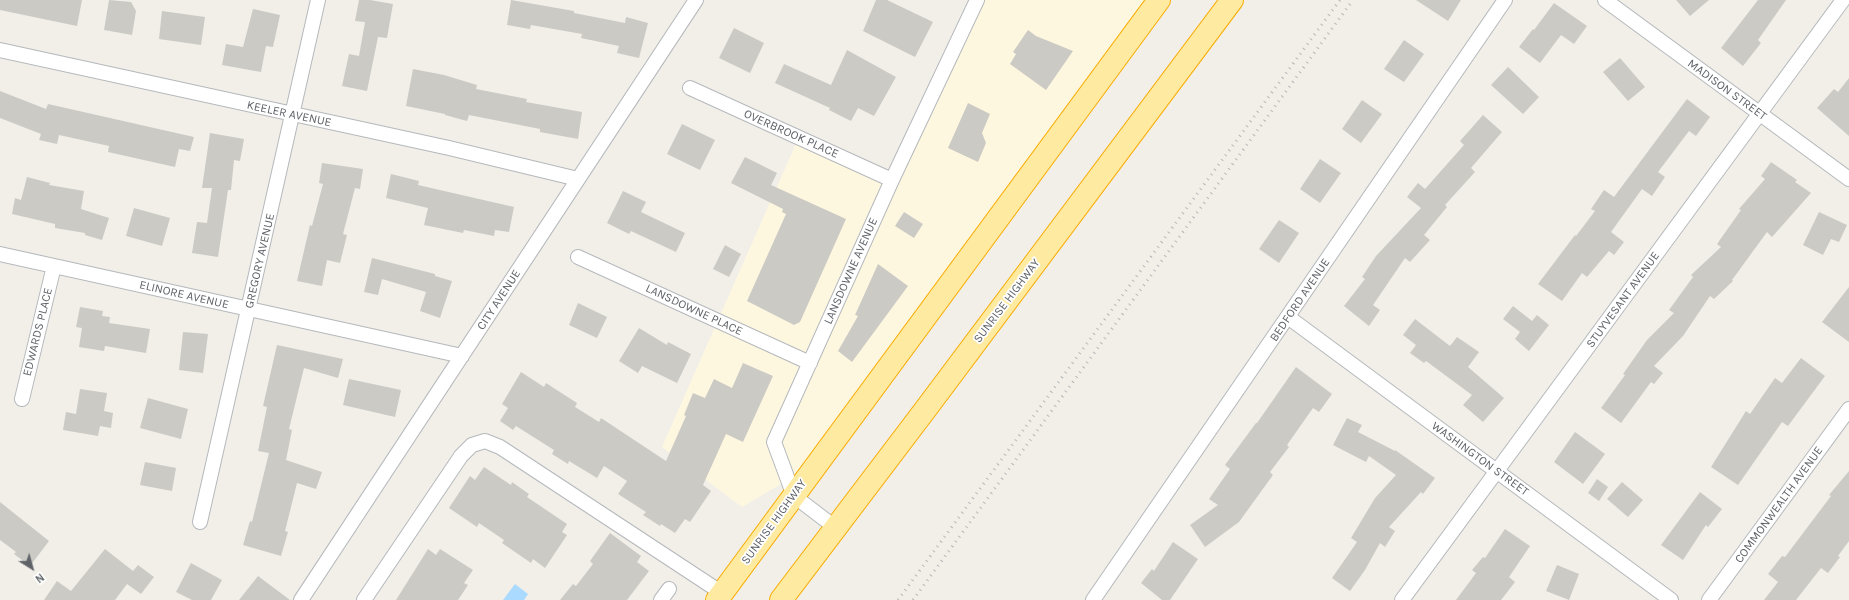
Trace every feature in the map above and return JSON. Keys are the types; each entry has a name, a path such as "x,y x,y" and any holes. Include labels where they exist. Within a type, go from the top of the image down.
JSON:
{"highway":[{"name":"SUNRISE HIGHWAY","path":"720,596 1159,0"},
{"name":"SUNRISE HIGHWAY","path":"781,600 1232,0"}],"street":[{"name":"GREGORY AVENUE","path":"200,522 318,0"},
{"name":"CITY AVENUE","path":"301,600 696,0"},
{"name":"LANSDOWNE AVENUE","path":"794,496 774,442 892,180 977,0"},
{"name":"BEDFORD AVENUE","path":"1093,600 1505,0"},
{"name":"MADISON STREET","path":"1605,0 1849,179"},
{"name":"STUYVESANT AVENUE","path":"1402,600 1843,0"},
{"name":"KEELER AVENUE","path":"0,50 449,148 578,179"},
{"name":"OVERBROOK PLACE","path":"690,88 892,180"},
{"name":"ELINORE AVENUE","path":"0,254 462,356"},
{"name":"LANSDOWNE PLACE","path":"578,257 810,362"},
{"name":"EDWARDS PLACE","path":"22,399 54,266"},
{"name":"WASHINGTON STREET","path":"1288,317 1671,600"},
{"name":"COMMONWEALTH AVENUE","path":"1710,600 1849,409"},
{"path":"364,600 461,456 472,445 485,441 500,447 720,596"},
{"path":"794,496 836,528"}],"shaded area":[{"path":"973,0 1154,0 806,469 742,507 662,447 798,139 889,181"}],"water":[{"path":"515,584 528,594 524,600 503,600"}],"building":[{"path":"0,0 82,0 77,26 0,10"},
{"path":"109,0 131,2 136,11 132,35 104,30"},
{"path":"359,0 370,0 393,4 387,38 378,37 367,91 342,86 349,54 359,56 365,22 355,21"},
{"path":"511,0 574,11 574,13 625,23 626,17 648,23 639,58 617,53 619,46 581,38 582,34 531,25 530,29 507,25"},
{"path":"876,0 887,0 933,22 915,57 863,31"},
{"path":"1416,0 1461,0 1448,21"},
{"path":"1676,0 1709,0 1690,16"},
{"path":"1758,0 1786,0 1758,40 1761,43 1743,66 1721,48"},
{"path":"1554,3 1587,26 1574,44 1561,35 1540,63 1519,47"},
{"path":"253,9 280,15 273,47 266,46 261,72 222,65 226,44 243,47"},
{"path":"162,11 205,17 201,45 159,39"},
{"path":"734,28 764,43 750,73 719,58"},
{"path":"1028,30 1036,36 1073,51 1046,90 1010,64 1016,54 1013,52"},
{"path":"1404,40 1424,54 1404,82 1384,69"},
{"path":"847,50 896,77 874,116 858,108 851,121 829,110 830,108 775,83 784,64 831,85"},
{"path":"1620,58 1645,87 1628,101 1603,72"},
{"path":"1508,67 1539,97 1523,114 1491,85"},
{"path":"413,69 444,75 477,85 476,89 527,99 526,102 582,112 578,139 540,132 540,129 469,115 467,121 445,114 406,106"},
{"path":"1849,78 1849,136 1817,108 1834,89 1838,92"},
{"path":"0,91 46,109 48,104 194,137 190,151 179,149 175,167 108,152 109,146 59,135 57,144 39,140 41,134 0,118"},
{"path":"1687,99 1710,117 1696,136 1689,131 1658,172 1665,177 1652,196 1642,189 1611,232 1624,242 1614,255 1609,251 1587,277 1582,273 1562,301 1538,284 1595,211 1591,209 1604,190 1614,197"},
{"path":"1362,100 1382,114 1361,143 1342,129"},
{"path":"968,103 990,114 982,133 986,143 978,162 948,148"},
{"path":"1483,115 1502,132 1471,168 1475,172 1445,205 1447,207 1424,235 1430,240 1410,262 1405,258 1373,305 1380,310 1369,326 1344,306 1365,279 1362,277 1376,256 1421,208 1407,197 1418,183 1425,189 1464,145 1460,141"},
{"path":"682,124 715,140 700,170 667,154"},
{"path":"210,133 244,139 240,161 234,160 231,190 228,190 218,257 192,253 197,222 207,223 212,188 202,188"},
{"path":"745,157 777,173 771,185 846,219 800,322 794,325 747,301 786,214 782,212 783,209 731,183"},
{"path":"1320,159 1341,173 1320,203 1300,189"},
{"path":"1771,162 1797,180 1795,182 1811,193 1772,237 1767,232 1732,280 1733,281 1714,299 1710,296 1683,336 1654,366 1663,373 1654,384 1651,382 1621,423 1601,408 1625,375 1623,374 1647,340 1674,313 1669,310 1693,277 1691,275 1721,247 1717,244 1741,210 1739,209 1765,179 1761,176"},
{"path":"322,163 363,169 360,189 355,188 343,234 347,235 340,263 327,260 322,286 297,281 310,225 312,226 323,184 319,183"},
{"path":"391,174 419,181 418,185 514,207 509,232 495,230 494,236 464,230 463,233 424,225 428,208 386,198"},
{"path":"27,177 50,183 49,185 84,191 81,209 109,218 102,240 85,235 85,233 55,228 55,224 12,214 15,198 21,200"},
{"path":"623,191 646,202 641,212 685,233 676,252 631,231 629,234 607,223"},
{"path":"134,208 170,218 162,246 126,236"},
{"path":"904,212 923,224 914,238 895,226"},
{"path":"1819,212 1847,225 1839,242 1831,239 1823,255 1803,245"},
{"path":"1279,220 1299,233 1279,263 1259,249"},
{"path":"725,245 741,254 729,277 713,269"},
{"path":"372,258 435,274 435,276 452,281 440,318 420,311 426,292 382,279 378,295 364,292"},
{"path":"878,264 908,286 852,362 838,351 858,316 855,315"},
{"path":"1849,287 1849,342 1822,322"},
{"path":"578,303 607,317 597,338 569,325"},
{"path":"1513,306 1532,321 1537,315 1549,325 1529,351 1515,339 1520,332 1503,319"},
{"path":"80,307 103,311 102,316 110,317 109,323 150,329 146,353 105,346 104,351 79,347 82,328 76,327"},
{"path":"1415,319 1450,346 1457,337 1479,352 1468,367 1504,398 1483,422 1463,405 1472,395 1426,361 1424,363 1410,353 1416,345 1403,335"},
{"path":"639,328 667,345 668,342 691,354 677,383 642,366 638,373 619,361"},
{"path":"183,332 208,334 203,373 179,370"},
{"path":"277,345 343,359 338,378 304,368 289,429 292,430 286,460 322,472 316,489 297,483 285,531 288,532 281,556 243,545 250,521 252,522 269,453 258,451 267,407 263,406"},
{"path":"1801,358 1825,376 1788,426 1782,422 1738,485 1711,467 1746,411 1750,414 1775,378 1782,383"},
{"path":"743,363 773,376 743,442 726,434 703,485 711,491 690,522 685,519 675,533 661,524 660,526 643,515 646,512 618,494 627,481 604,466 597,478 569,461 568,464 552,454 554,450 516,426 513,430 500,421 508,408 502,404 521,372 544,387 546,383 577,403 575,407 599,422 601,418 666,461 686,416 684,415 693,393 705,398 714,379 732,388"},
{"path":"1296,367 1332,394 1319,412 1313,408 1287,445 1289,447 1270,472 1273,475 1239,522 1205,547 1190,525 1218,505 1209,499 1230,469 1225,465 1257,423"},
{"path":"349,379 401,390 395,417 343,405"},
{"path":"80,389 107,393 104,411 113,413 111,428 100,426 98,436 63,430 66,412 76,414"},
{"path":"148,398 188,409 181,439 140,428"},
{"path":"1347,418 1362,425 1358,432 1395,450 1435,478 1423,494 1421,492 1389,527 1395,531 1385,547 1380,543 1365,570 1350,591 1332,578 1357,542 1351,538 1375,498 1396,475 1369,456 1366,462 1333,445"},
{"path":"1575,432 1605,454 1583,484 1554,462"},
{"path":"145,462 176,468 172,491 140,485"},
{"path":"484,467 511,485 512,482 529,494 527,497 567,524 562,532 567,535 545,568 533,559 531,563 502,543 504,540 479,523 477,527 449,508 470,476 475,480"},
{"path":"1849,471 1849,541 1838,556 1840,557 1828,573 1821,568 1796,600 1764,600 1778,582 1768,574 1782,556 1785,557 1831,496 1829,495"},
{"path":"1597,479 1608,487 1599,501 1588,493"},
{"path":"1622,482 1643,500 1628,517 1607,499"},
{"path":"1700,492 1722,509 1708,527 1706,525 1683,560 1661,545"},
{"path":"0,502 49,541 30,566 14,554 16,552 0,540"},
{"path":"1505,529 1530,546 1509,577 1515,582 1501,600 1456,600 1476,573 1472,570 1483,557 1485,558"},
{"path":"610,533 641,556 637,562 649,571 627,600 560,600 573,584 576,586 593,564 590,561"},
{"path":"1173,542 1198,559 1170,600 1162,600 1141,583 1152,569 1154,571"},
{"path":"105,549 133,571 138,565 154,577 141,594 127,584 115,600 44,600 57,581 71,591"},
{"path":"428,549 436,555 440,549 473,570 464,583 468,585 458,600 396,600"},
{"path":"191,563 222,580 211,600 192,600 176,592"},
{"path":"1557,565 1579,574 1569,600 1546,591"},
{"path":"258,576 290,600 239,600"}],"railway":[{"path":"898,600 1340,0"},
{"path":"913,600 1353,0"}]}
